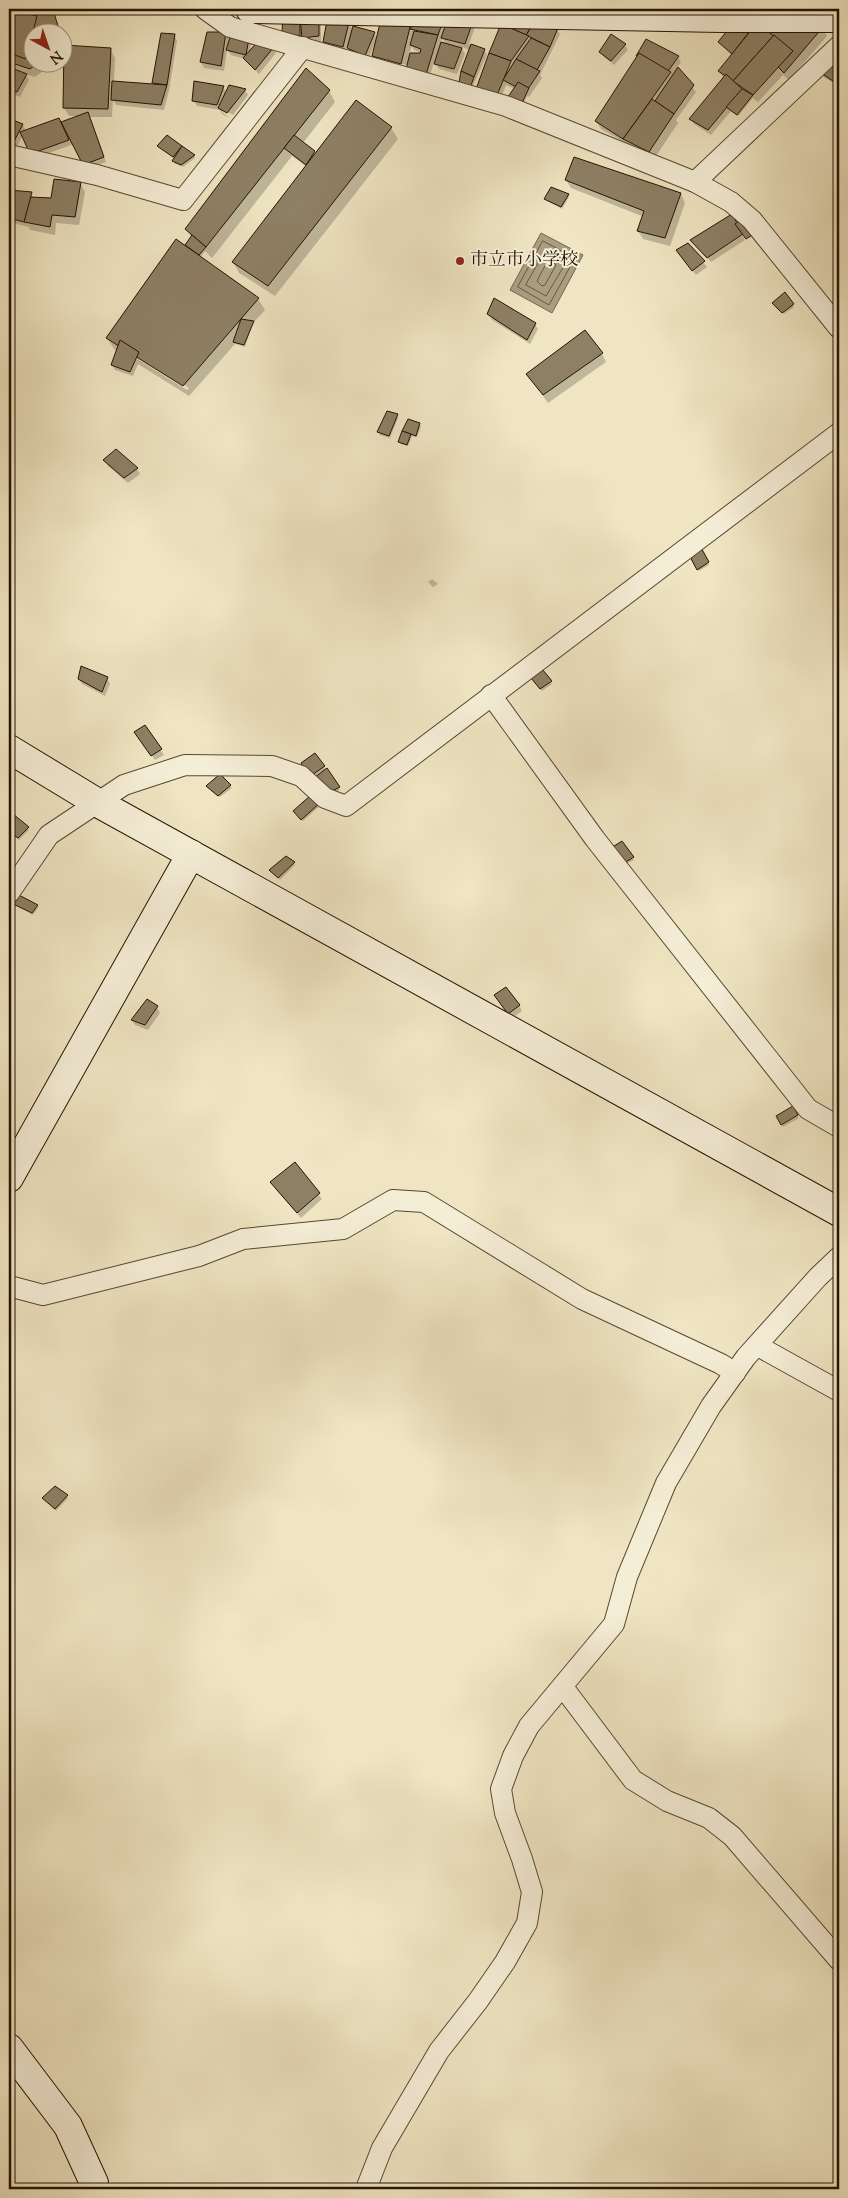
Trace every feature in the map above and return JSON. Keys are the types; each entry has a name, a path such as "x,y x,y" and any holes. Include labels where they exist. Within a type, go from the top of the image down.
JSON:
{"street":[{"path":"205,9 230,27 506,106 695,182 731,202 752,220 839,328"},
{"path":"250,9 497,11 721,18 839,18"},
{"path":"695,182 839,46"},
{"path":"9,155 97,175 183,200 303,47"},
{"path":"9,893 49,835 134,781 185,765 272,766 301,776 325,798 346,806 839,433"},
{"path":"491,695 595,839 808,1109 839,1127"},
{"path":"9,749 98,803 839,1212"},
{"path":"9,1178 191,854"},
{"path":"9,1286 43,1295 199,1256 243,1238 343,1229 393,1200 424,1202 582,1299 721,1364 735,1373"},
{"path":"366,2189 382,2148 439,2051 478,2001 505,1962 527,1923 532,1892 522,1858 505,1813 501,1789 513,1756 529,1726 564,1687 614,1624 627,1577 666,1483 710,1406 735,1373 818,1276 839,1257"},
{"path":"758,1346 839,1391"},
{"path":"564,1687 633,1780 667,1801 710,1818 732,1836 839,1960"},
{"path":"9,2048 68,2126 94,2183 93,2189"}],"water":[{"path":"541,233 583,255 552,313 510,290"}],"building":[{"path":"22,9 53,10 57,22 22,22 22,66 9,62 9,40"},
{"path":"16,11 37,16 35,22 22,22 22,58 9,53 9,35"},
{"path":"283,13 300,13 300,36 282,33"},
{"path":"319,14 319,36 302,38 300,16"},
{"path":"420,14 442,24 438,35 410,29"},
{"path":"328,15 350,18 343,47 323,42"},
{"path":"382,15 412,19 401,64 372,56"},
{"path":"449,15 473,21 465,44 441,38"},
{"path":"537,18 558,28 550,47 526,35"},
{"path":"735,21 749,32 732,54 718,42"},
{"path":"534,22 526,35 508,27"},
{"path":"757,23 774,35 733,81 718,71"},
{"path":"757,23 823,27 784,73 778,67 793,51"},
{"path":"501,24 529,36 511,61 489,53"},
{"path":"353,26 375,32 365,56 347,48"},
{"path":"414,31 438,35 425,78 405,73 410,53 420,53 421,49 410,45"},
{"path":"207,32 226,32 221,66 200,62"},
{"path":"161,33 175,34 167,85 152,83"},
{"path":"231,34 249,38 246,55 226,50"},
{"path":"611,34 626,44 611,61 599,52"},
{"path":"774,35 793,51 753,95 733,81"},
{"path":"531,38 550,47 537,70 516,59"},
{"path":"260,39 274,47 255,70 243,58"},
{"path":"646,39 679,56 666,74 636,56"},
{"path":"441,42 462,48 454,69 434,64"},
{"path":"471,44 485,49 474,77 461,71"},
{"path":"72,46 111,48 108,109 63,108 64,72 72,72"},
{"path":"824,52 839,63 839,71 833,81 813,68"},
{"path":"489,53 511,61 498,93 475,92"},
{"path":"639,53 671,72 623,139 595,121"},
{"path":"516,59 540,71 526,92 503,80"},
{"path":"9,67 27,74 17,92 9,89"},
{"path":"678,67 694,85 674,114 655,101"},
{"path":"306,68 330,90 206,247 185,229"},
{"path":"461,71 474,77 469,91 459,83"},
{"path":"726,74 742,89 708,130 689,119"},
{"path":"112,81 167,85 161,105 111,100"},
{"path":"194,81 224,86 217,105 192,101"},
{"path":"518,82 529,88 522,103 508,97"},
{"path":"229,85 246,89 227,113 218,108"},
{"path":"742,89 753,95 737,115 726,107"},
{"path":"652,99 674,114 649,152 623,139"},
{"path":"356,100 392,127 268,286 232,262"},
{"path":"88,112 104,157 83,165 61,122"},
{"path":"59,118 69,140 30,154 20,132"},
{"path":"10,119 23,124 9,151 9,121"},
{"path":"167,135 182,146 173,157 157,146"},
{"path":"294,135 315,151 306,165 284,148"},
{"path":"182,146 195,155 181,165 172,161"},
{"path":"574,157 681,193 665,238 637,231 644,211 565,180"},
{"path":"54,179 81,182 75,217 52,215 50,227 24,222 30,197 51,198"},
{"path":"551,187 569,194 561,207 544,199"},
{"path":"9,190 32,192 24,222 9,218"},
{"path":"732,214 743,234 707,258 690,240"},
{"path":"741,219 754,234 746,239 735,224"},
{"path":"192,235 206,247 199,255 185,245"},
{"path":"176,239 259,298 183,386 106,338"},
{"path":"688,243 705,261 692,271 676,250"},
{"path":"785,292 794,304 782,313 772,303"},
{"path":"494,298 536,323 527,340 487,314"},
{"path":"241,319 254,321 244,345 233,342"},
{"path":"585,330 603,353 543,395 526,374"},
{"path":"120,340 139,352 130,372 111,365"},
{"path":"387,411 398,414 389,436 377,432"},
{"path":"408,419 420,423 416,436 402,431"},
{"path":"402,431 411,434 407,445 398,442"},
{"path":"116,449 138,468 124,478 103,460"},
{"path":"699,544 709,562 697,570 687,551"},
{"path":"81,666 108,677 102,692 78,679"},
{"path":"542,669 552,681 540,689 531,678"},
{"path":"145,725 162,749 151,756 134,732"},
{"path":"315,753 325,766 309,777 301,763"},
{"path":"327,768 340,787 328,793 314,778"},
{"path":"220,774 231,785 218,796 206,786"},
{"path":"311,795 320,803 301,820 293,811"},
{"path":"13,814 29,827 18,838 9,832 9,819"},
{"path":"622,841 634,857 624,863 611,848"},
{"path":"286,856 295,862 278,878 269,870"},
{"path":"17,894 38,905 32,913 11,903"},
{"path":"506,987 520,1005 508,1014 494,995"},
{"path":"147,999 158,1006 145,1025 131,1020"},
{"path":"793,1106 798,1115 781,1125 776,1116"},
{"path":"295,1162 320,1193 297,1213 270,1182"},
{"path":"55,1486 68,1495 55,1509 42,1498"}],"place":[{"name":"市立市小学校","path":"460,261"}]}
